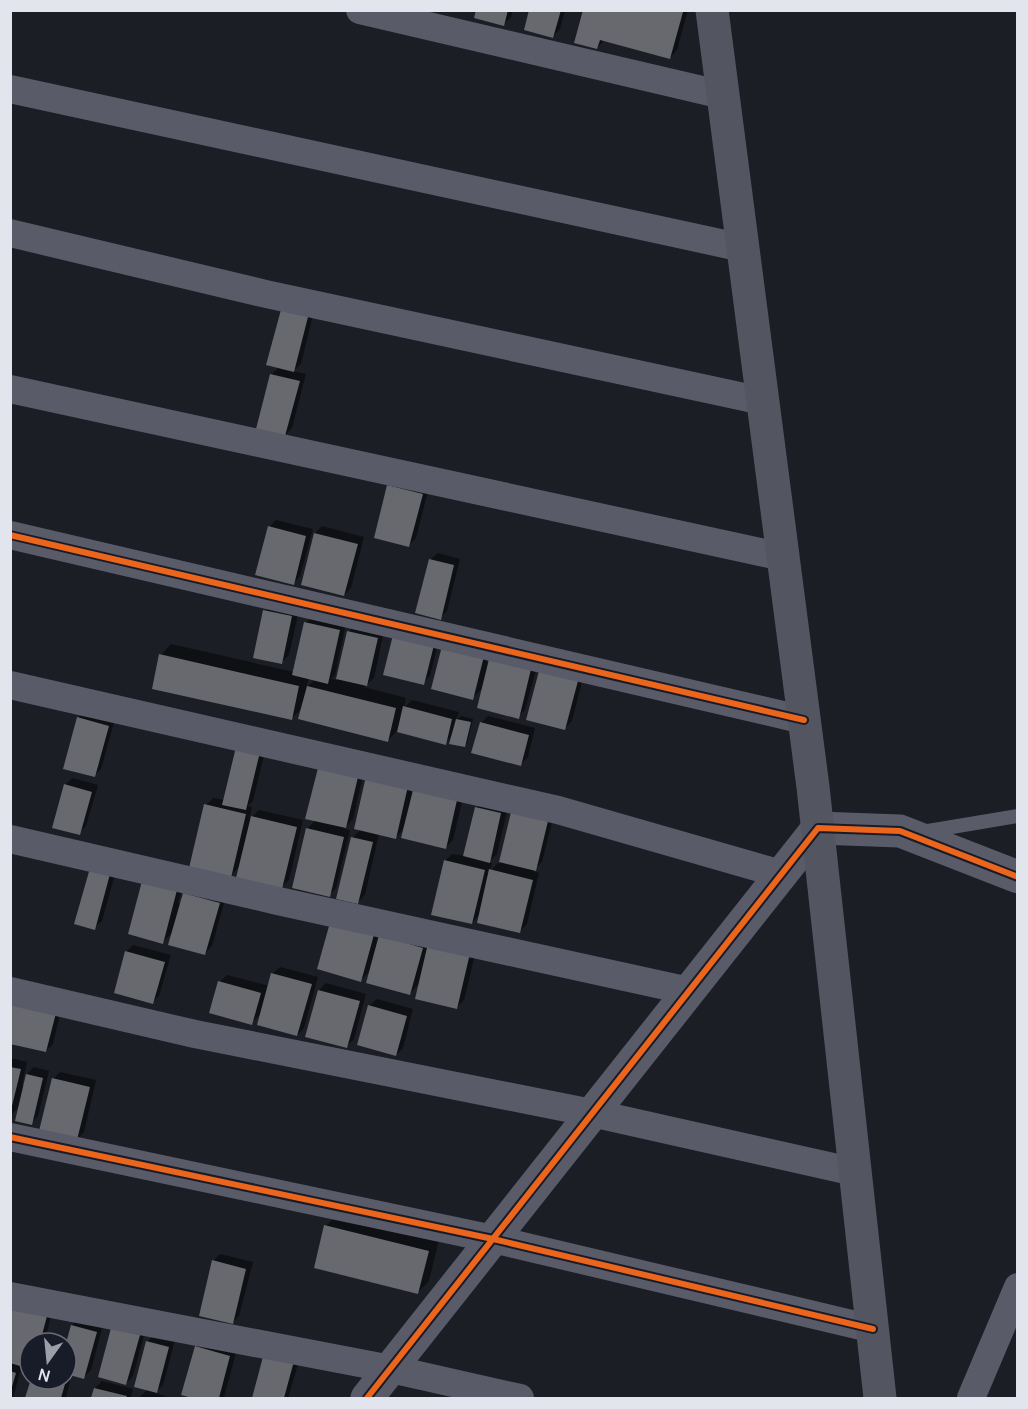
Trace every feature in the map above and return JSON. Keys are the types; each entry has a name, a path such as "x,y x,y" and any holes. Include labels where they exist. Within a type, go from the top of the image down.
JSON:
{"main road":[{"path":"712,10 818,828 880,1398"}],"street":[{"path":"360,10 723,95"},
{"path":"10,89 743,248"},
{"path":"10,233 266,294 763,401"},
{"path":"10,389 783,558"},
{"path":"10,535 804,720"},
{"path":"10,685 558,810 781,874"},
{"path":"367,1398 818,828 900,831 1017,877"},
{"path":"10,839 278,902 689,991"},
{"path":"10,991 195,1034 592,1113 855,1172"},
{"path":"10,1137 493,1239 873,1329"},
{"path":"971,1398 1017,1287"},
{"path":"10,1296 391,1369 520,1398"}],"lane":[{"path":"909,835 1017,816"}],"building":[{"path":"476,10 508,10 504,26 474,18"},
{"path":"529,10 561,10 553,38 524,30"},
{"path":"583,10 676,10 683,12 670,59 600,40 597,49 574,43"},
{"path":"282,306 309,313 294,372 266,365"},
{"path":"270,374 300,381 285,436 256,429"},
{"path":"387,485 423,494 409,547 374,538"},
{"path":"268,526 306,536 294,585 255,575"},
{"path":"314,533 358,544 344,596 301,585"},
{"path":"429,559 454,565 441,620 415,613"},
{"path":"263,610 292,616 282,664 253,658"},
{"path":"304,622 340,630 328,684 292,675"},
{"path":"347,631 378,638 367,686 336,679"},
{"path":"393,635 434,645 424,685 383,675"},
{"path":"442,646 484,656 473,700 431,689"},
{"path":"159,654 299,686 292,720 152,689"},
{"path":"489,659 531,669 519,719 477,708"},
{"path":"540,667 579,677 565,730 526,720"},
{"path":"307,686 396,708 388,742 298,719"},
{"path":"403,706 452,719 446,745 397,732"},
{"path":"77,717 109,726 95,777 63,769"},
{"path":"456,719 471,722 465,747 449,744"},
{"path":"480,722 529,735 521,766 471,753"},
{"path":"236,747 260,752 246,810 222,805"},
{"path":"318,768 358,777 346,828 305,819"},
{"path":"366,776 408,786 396,839 354,829"},
{"path":"64,784 92,792 80,835 52,828"},
{"path":"413,790 457,800 446,849 401,838"},
{"path":"204,804 246,814 231,878 189,868"},
{"path":"475,807 501,813 490,863 463,856"},
{"path":"511,812 548,821 536,871 499,862"},
{"path":"251,816 297,827 282,889 236,878"},
{"path":"306,828 344,837 330,897 292,888"},
{"path":"351,837 373,842 358,904 336,899"},
{"path":"444,860 485,870 472,924 431,915"},
{"path":"90,868 110,874 95,930 74,924"},
{"path":"489,869 533,880 520,933 477,923"},
{"path":"142,881 177,890 163,944 128,934"},
{"path":"183,893 220,903 205,955 168,945"},
{"path":"331,919 375,931 361,982 317,969"},
{"path":"379,935 423,948 410,995 366,983"},
{"path":"429,939 471,949 457,1009 415,999"},
{"path":"125,951 165,962 153,1004 114,993"},
{"path":"271,973 312,984 297,1036 257,1025"},
{"path":"218,981 261,993 252,1025 209,1013"},
{"path":"318,990 360,1001 347,1048 305,1037"},
{"path":"10,1002 56,1013 46,1052 10,1044"},
{"path":"368,1005 407,1016 396,1056 357,1045"},
{"path":"10,1067 21,1069 11,1110 10,1110"},
{"path":"26,1074 43,1078 32,1125 15,1121"},
{"path":"52,1078 90,1087 77,1140 39,1131"},
{"path":"324,1225 429,1251 418,1294 314,1268"},
{"path":"212,1260 246,1269 233,1324 199,1316"},
{"path":"10,1306 47,1316 43,1331 18,1331 18,1365 10,1363"},
{"path":"71,1325 97,1332 84,1379 78,1377 78,1331 69,1331"},
{"path":"111,1328 140,1335 126,1385 98,1377"},
{"path":"146,1341 169,1347 157,1393 134,1387"},
{"path":"195,1346 230,1356 219,1398 192,1398 181,1395"},
{"path":"264,1353 294,1361 284,1398 252,1398"},
{"path":"10,1371 16,1373 11,1390 10,1390"},
{"path":"94,1388 127,1396 126,1398 91,1398"},
{"path":"27,1391 63,1391 61,1398 25,1398"}],"cycle path":[{"path":"10,535 804,720"},
{"path":"367,1398 818,828 900,831 1018,877"},
{"path":"10,1137 493,1239 873,1329"}]}
